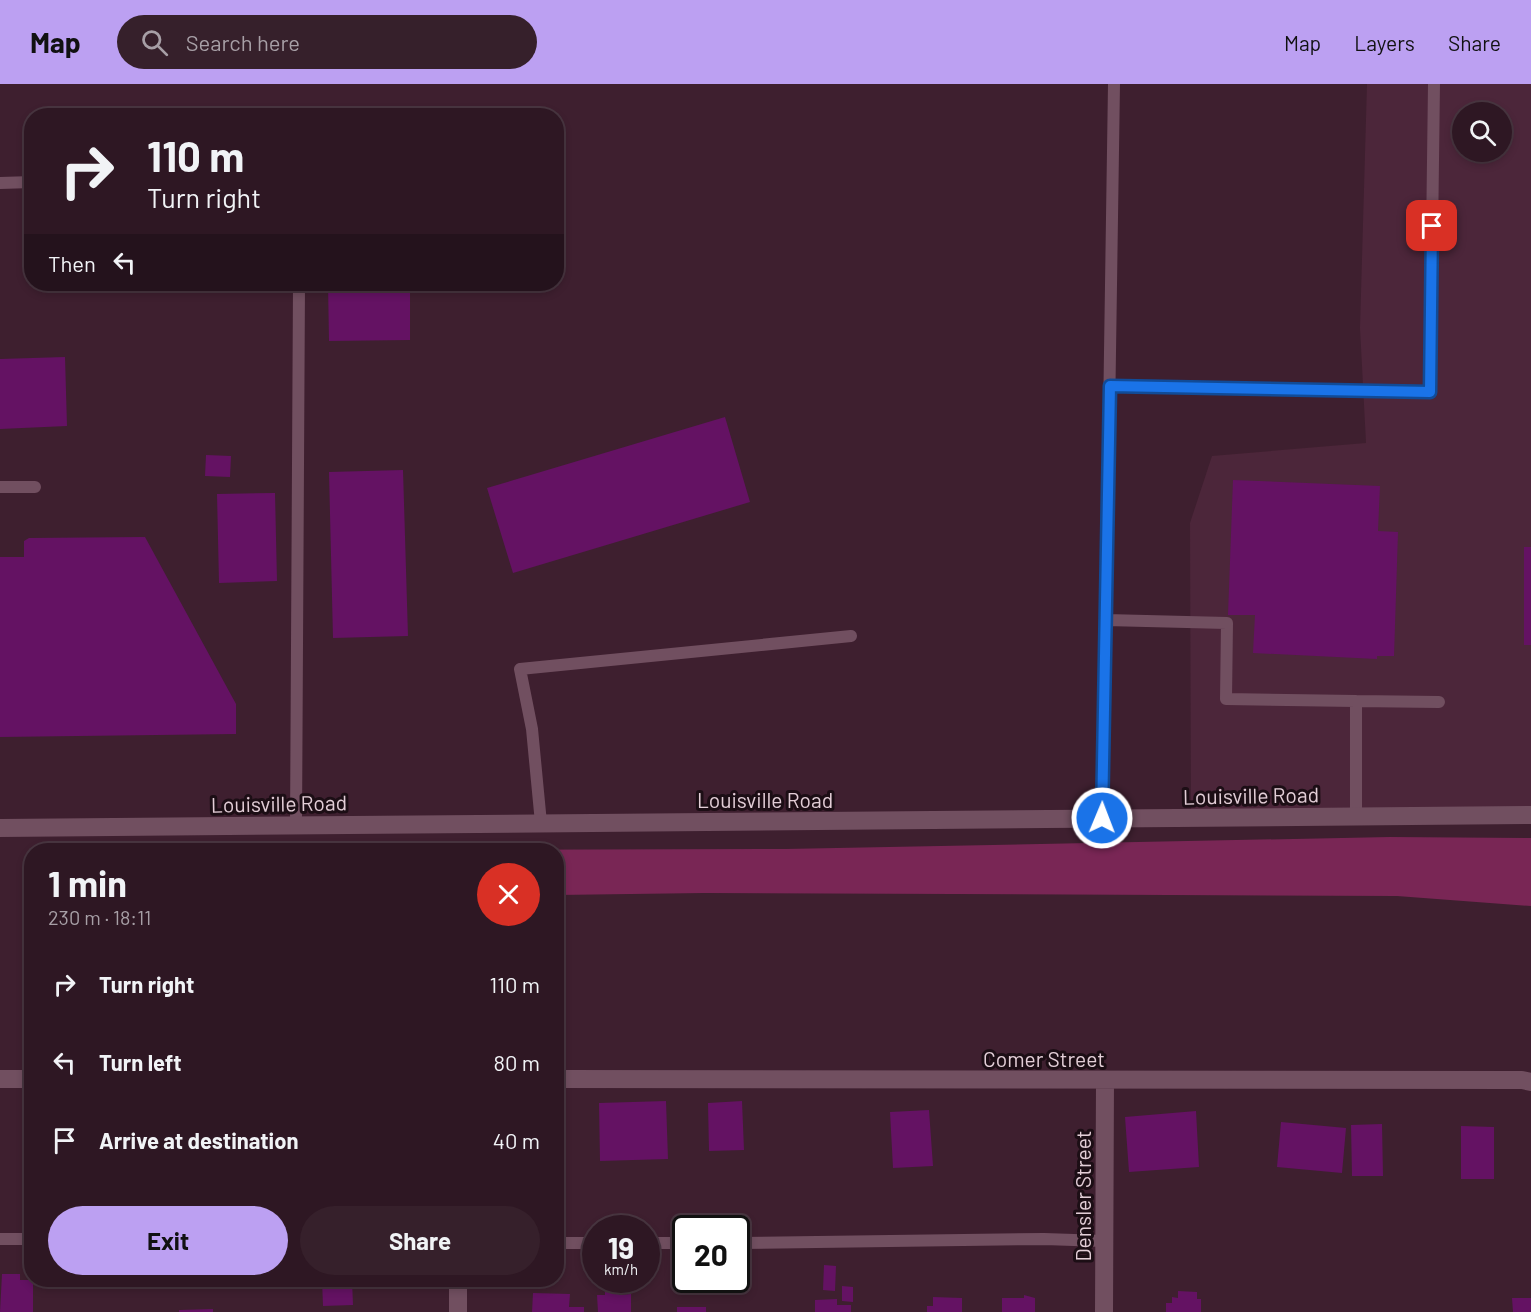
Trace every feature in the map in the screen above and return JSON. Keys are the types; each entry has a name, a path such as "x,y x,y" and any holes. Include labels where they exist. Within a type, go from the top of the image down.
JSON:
{"main road":[{"name":"Louisville Road","path":"0,828 1531,815"},
{"path":"0,1079 24,1079"},
{"name":"Comer Street","path":"564,1079 1522,1080 1531,1082"},
{"name":"Densler Street","path":"1104,1312 1105,1081"},
{"path":"458,1287 458,1312"}],"lane":[{"path":"1102,818 1114,84"},
{"path":"1110,386 1430,392 1434,84"},
{"path":"0,183 24,182"},
{"path":"296,826 299,291"},
{"path":"0,487 35,487"},
{"path":"1106,620 1227,624 1226,699 1439,702"},
{"path":"541,823 532,729 520,669 851,636"},
{"path":"1356,701 1356,816"},
{"path":"0,1239 24,1239"},
{"path":"750,1243 1044,1239 1104,1241"},
{"path":"564,1243 582,1243"}],"shaded area":[{"path":"1367,84 1531,84 1531,816 1191,818 1190,523 1212,456 1366,443 1360,328"},
{"path":"1390,837 1531,838 1531,906 1397,896 704,893 564,895 564,850 785,849"}],"building":[{"path":"328,291 410,291 410,340 329,341"},
{"path":"65,357 67,426 0,429 0,359"},
{"path":"725,417 750,502 513,573 487,488"},
{"path":"206,455 231,456 230,477 205,476"},
{"path":"403,470 408,636 333,638 329,472"},
{"path":"1233,480 1380,486 1378,531 1398,532 1394,656 1377,656 1377,659 1253,653 1255,615 1228,615"},
{"path":"275,493 277,581 219,583 217,494"},
{"path":"145,537 236,704 236,734 0,737 0,557 24,557 24,541 29,538"},
{"path":"1524,547 1531,547 1531,645 1524,645"},
{"path":"666,1101 668,1159 600,1161 599,1103"},
{"path":"742,1101 744,1150 709,1151 708,1103"},
{"path":"929,1110 933,1166 893,1168 890,1112"},
{"path":"1196,1111 1199,1167 1129,1172 1125,1117"},
{"path":"1281,1122 1346,1128 1342,1173 1277,1167"},
{"path":"1382,1124 1383,1176 1352,1176 1351,1125"},
{"path":"1461,1126 1494,1127 1494,1179 1461,1179"},
{"path":"824,1265 836,1266 835,1291 823,1290"},
{"path":"2,1274 20,1274 20,1280 24,1280 24,1287 33,1287 33,1312 0,1312"},
{"path":"842,1286 853,1287 853,1302 842,1301"},
{"path":"322,1287 352,1287 353,1305 323,1306"},
{"path":"1178,1291 1197,1292 1197,1299 1201,1299 1201,1312 1166,1312 1166,1303 1172,1303 1172,1297 1178,1298"},
{"path":"533,1293 570,1294 569,1307 584,1307 584,1312 532,1312"},
{"path":"605,1293 631,1294 631,1312 598,1312 597,1295 605,1295"},
{"path":"1024,1295 1035,1298 1035,1312 1002,1312 1002,1298 1024,1298"},
{"path":"933,1297 962,1298 962,1312 927,1312 927,1306 933,1306"},
{"path":"1512,1298 1531,1298 1531,1312 1513,1312"},
{"path":"837,1299 837,1305 851,1305 851,1312 815,1312 815,1300"},
{"path":"677,1307 706,1307 706,1312 677,1312"},
{"path":"213,1309 213,1312 179,1312 179,1310"}],"route":[{"path":"1102,818 1110,386 1430,392 1432,226"}]}
